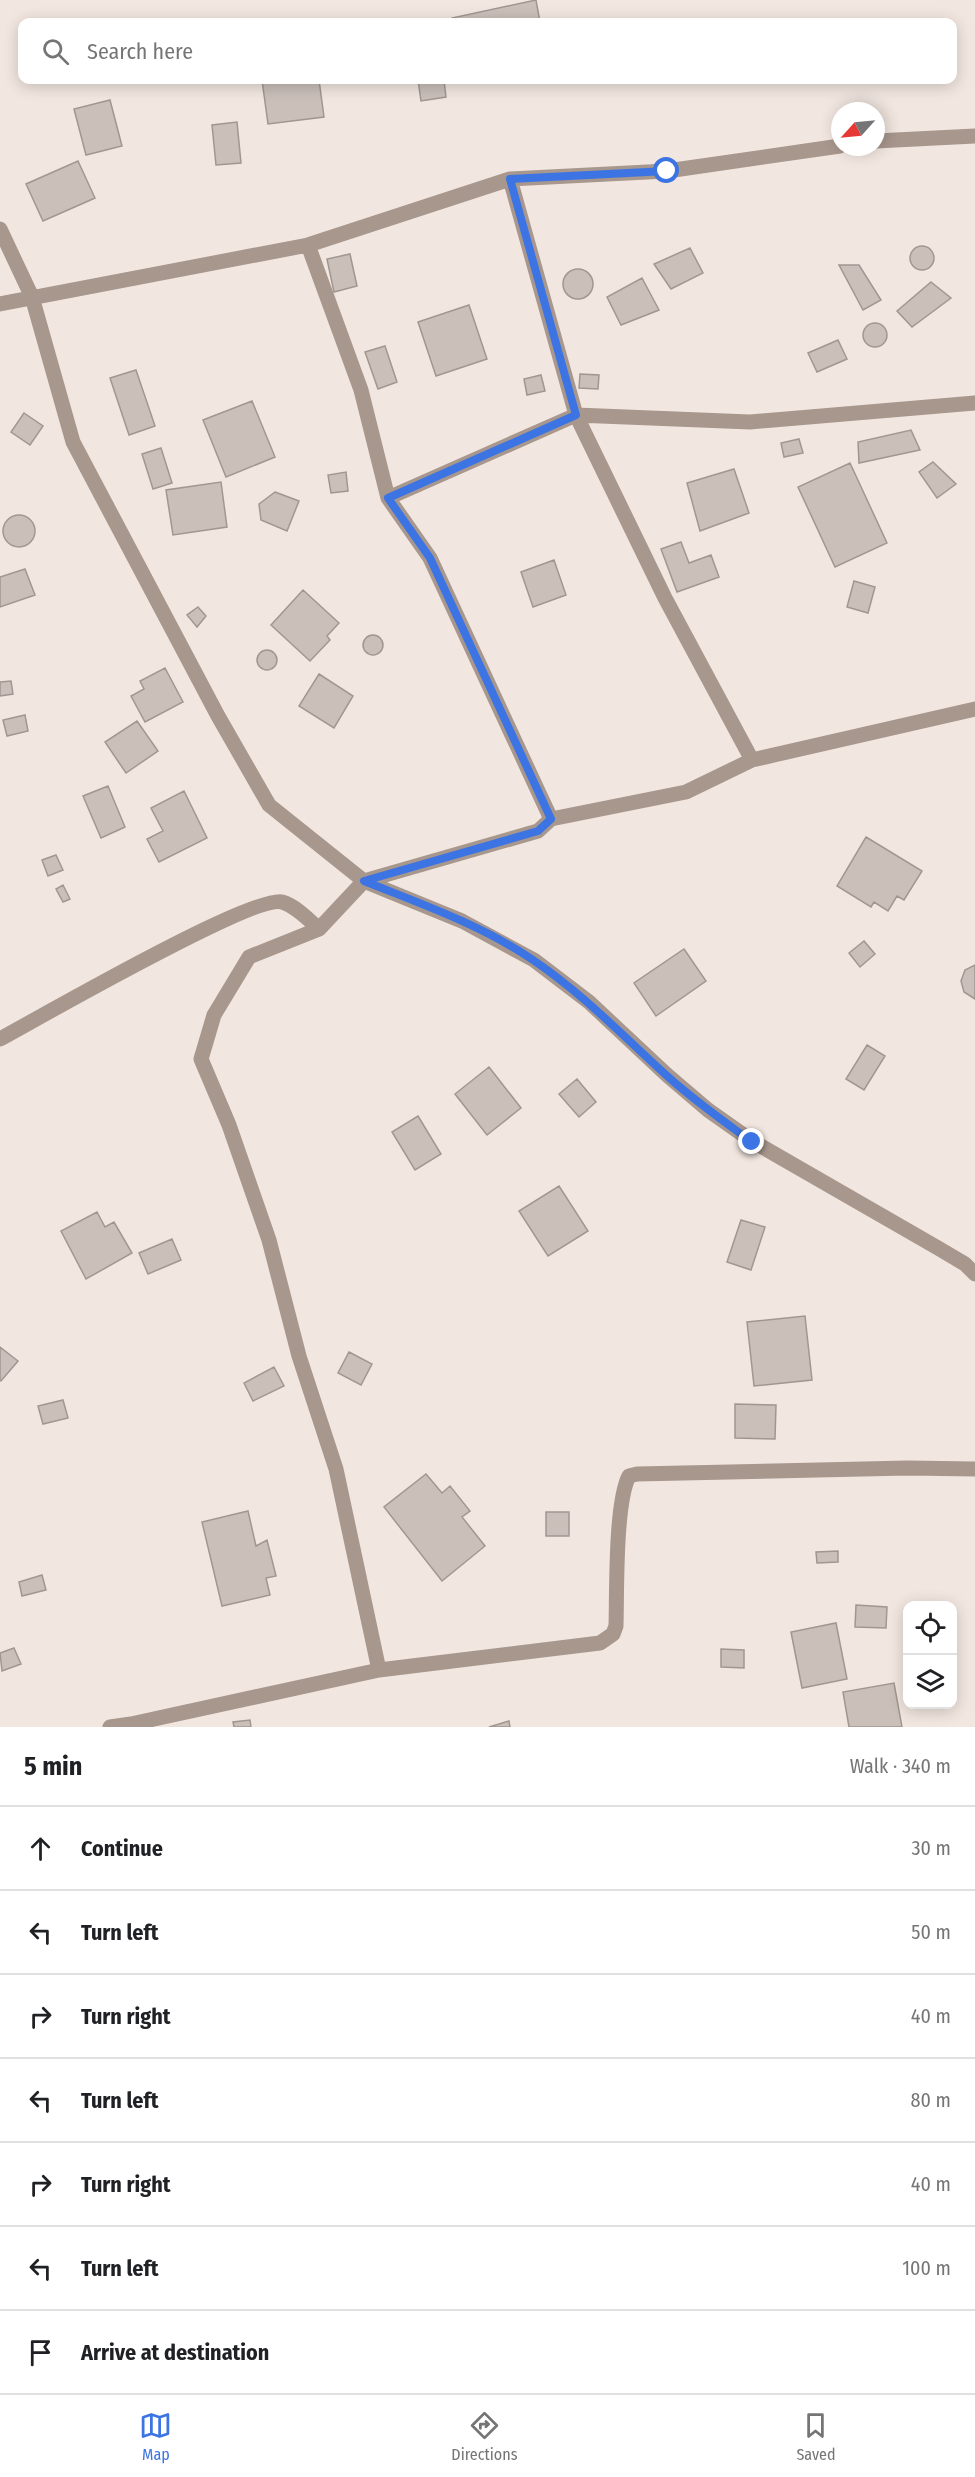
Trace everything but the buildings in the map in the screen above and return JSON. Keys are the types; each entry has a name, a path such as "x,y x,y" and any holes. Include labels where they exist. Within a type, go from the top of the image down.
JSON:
{"street":[{"path":"885,141 975,136"},
{"path":"0,304 308,245 510,179 667,171 831,147"},
{"path":"510,179 576,415 665,598 752,760"},
{"path":"0,229 32,297 73,442 218,716 269,804 364,881 462,921 534,960 589,1002 699,1103 752,1142 947,1253 965,1264 975,1274"},
{"path":"308,245 361,390 388,498 430,558 551,819"},
{"path":"388,498 576,415 750,422 975,403"},
{"path":"380,1670 336,1470 299,1356 269,1240 229,1125 201,1059 214,1015 249,957 320,929 364,881 538,831 551,819 686,792 752,760 975,709"},
{"path":"0,1040 194,934 260,904 281,902 299,912 320,929"},
{"path":"110,1727 380,1670 600,1643 613,1634 616,1626 620,1536 625,1484 629,1476 778,1470 975,1469"}],"route":[{"path":"667,171 510,179 576,415 388,498 430,558 551,819 538,831 364,881 462,921 534,960 589,1002 667,1076 752,1142"}]}
